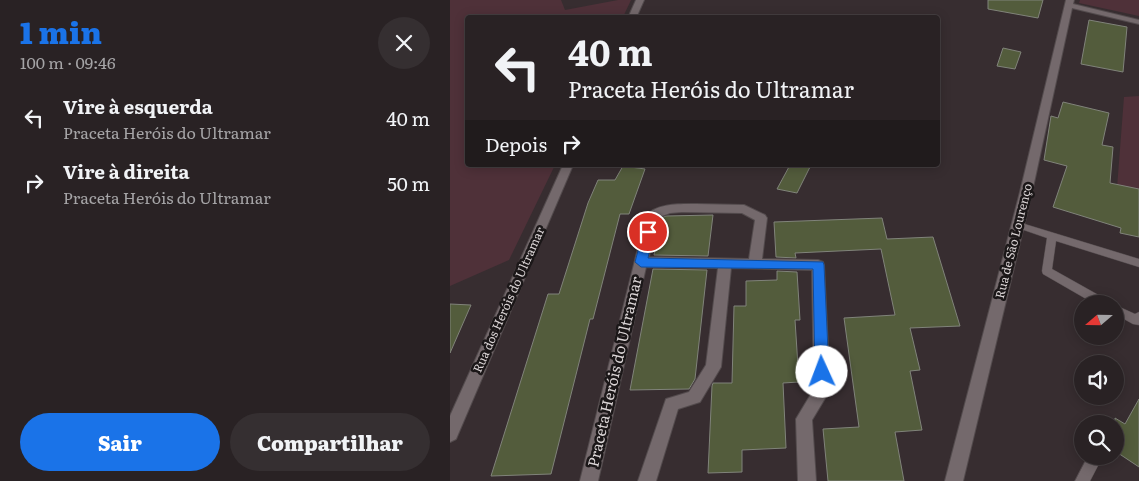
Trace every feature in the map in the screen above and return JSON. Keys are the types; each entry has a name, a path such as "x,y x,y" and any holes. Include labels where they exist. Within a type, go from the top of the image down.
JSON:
{"street":[{"path":"633,15 640,0"},
{"path":"1069,2 1139,22"},
{"name":"Rua de São Lourenço","path":"954,481 1018,226 1069,2"},
{"name":"Rua dos Heróis do Ultramar","path":"450,434 567,167"},
{"name":"Praceta Heróis do Ultramar","path":"589,481 652,216 657,212 679,209 744,209 755,213 761,218 755,263"},
{"name":"Praceta Heróis do Ultramar","path":"641,262 818,265 822,390 804,420 807,481"},
{"path":"647,481 672,404 694,397 713,367 725,263"}],"lane":[{"path":"1018,226 1139,264"},
{"path":"1052,236 1047,271 1089,295"},
{"path":"1124,314 1137,321 1139,317"},
{"path":"1082,481 1091,465"}],"shaded area":[{"path":"450,0 561,0 565,10 618,0 631,0 624,15 465,15 465,167 554,167 509,260 450,286"},
{"path":"1080,0 1139,0 1139,16 1079,3"},
{"path":"1139,96 1139,193 1117,188 1124,97"}],"building":[{"path":"988,0 1043,0 1038,18 988,9"},
{"path":"1089,20 1127,27 1123,72 1081,64"},
{"path":"1003,48 1021,52 1015,69 997,66"},
{"path":"1063,102 1109,113 1102,145 1113,147 1110,183 1139,189 1139,237 1120,233 1121,228 1053,207 1067,166 1044,160 1051,116 1058,118"},
{"path":"622,167 645,169 629,214 620,214 593,319 590,319 551,474 491,476 548,294 559,294 588,203 598,180 615,180"},
{"path":"789,167 810,167 797,193 777,189"},
{"path":"713,215 708,256 654,255 661,218 666,216"},
{"path":"882,218 887,239 933,237 960,326 910,328 920,370 910,371 922,430 895,432 904,481 828,481 823,429 859,427 844,318 895,315 881,249 795,253 796,258 776,257 774,222"},
{"path":"653,269 707,270 695,379 689,389 630,390"},
{"path":"777,271 797,272 800,320 795,320 799,382 783,383 786,448 742,450 742,472 708,473 712,386 713,383 732,383 734,306 746,306 746,281 777,280"},
{"path":"450,304 471,305 450,353"},
{"path":"1139,399 1139,467 1124,457 1125,424"}],"route":[{"path":"648,232 641,262 818,265 822,372"}]}
